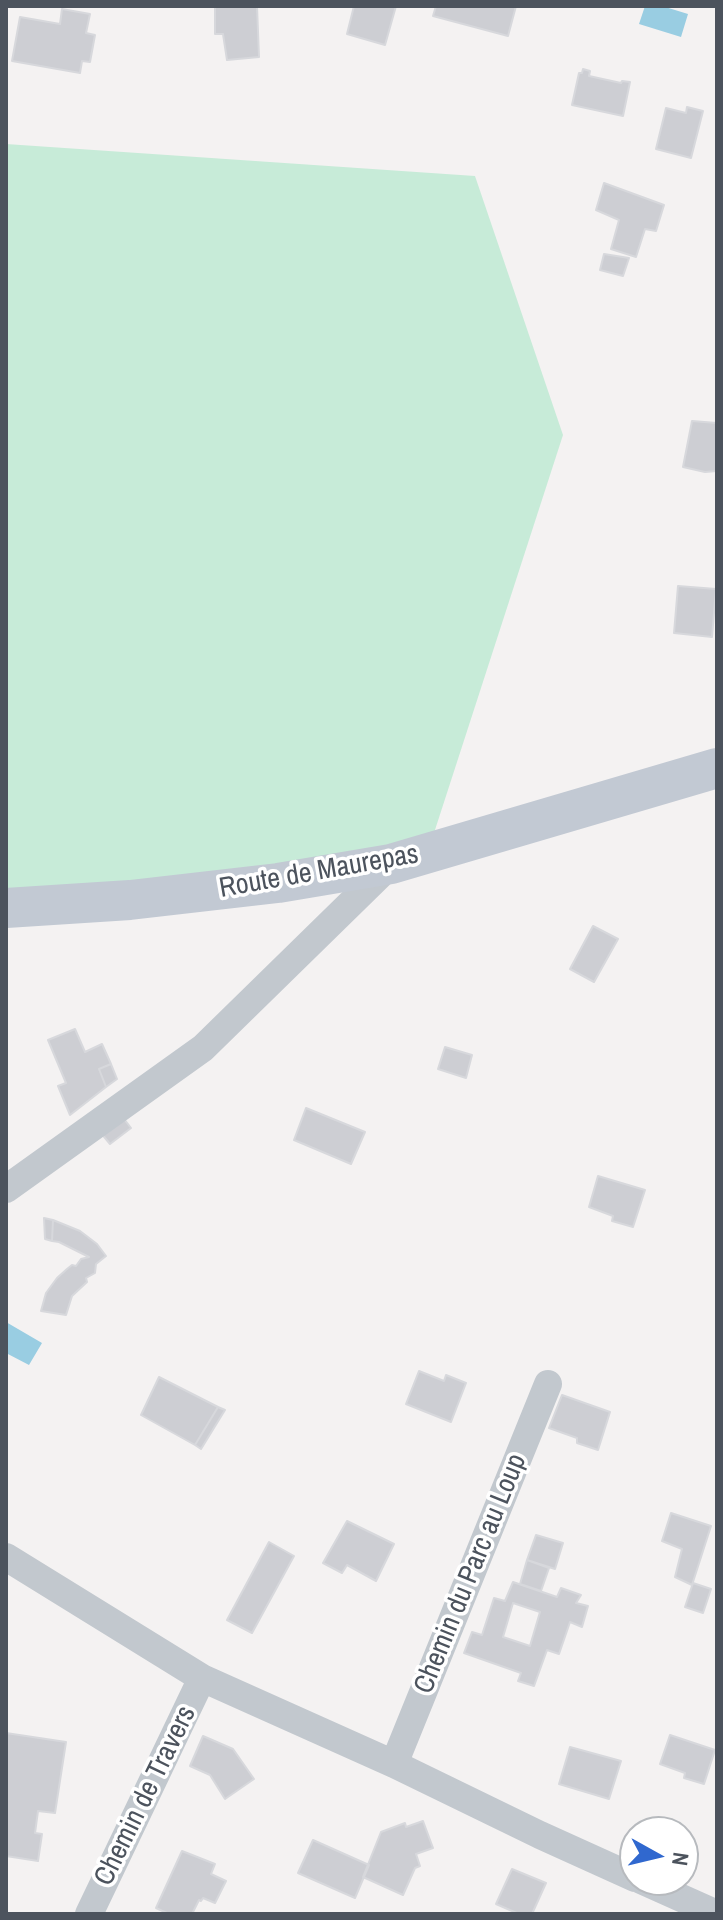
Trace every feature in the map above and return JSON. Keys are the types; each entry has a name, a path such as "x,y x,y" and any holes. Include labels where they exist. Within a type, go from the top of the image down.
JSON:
{"street":[{"name":"Route de Maurepas","path":"6,908 130,900 278,883 391,864 717,768"},
{"path":"6,1189 203,1048 391,864"},
{"name":"Chemin du Parc au Loup","path":"394,1764 548,1384"},
{"path":"6,1557 202,1678 394,1764 619,1871"},
{"name":"Chemin de Travers","path":"89,1914 202,1678"},
{"path":"677,1896 717,1914"}],"green space":[{"path":"6,144 475,176 563,435 422,870 6,891"}],"water":[{"path":"645,6 662,6 688,14 681,37 639,24"},
{"path":"6,1322 42,1343 29,1365 6,1353"}],"building":[{"path":"215,6 257,6 259,57 227,60 223,34 215,34"},
{"path":"354,6 396,6 385,45 347,34"},
{"path":"436,6 516,6 508,36 433,16"},
{"path":"62,9 90,14 86,33 95,35 90,62 82,61 80,73 12,61 20,17 60,24"},
{"path":"583,69 590,71 589,76 630,82 623,116 572,105 579,73"},
{"path":"687,107 703,111 691,158 656,149 666,108 686,113"},
{"path":"604,183 664,205 656,231 645,229 636,257 611,249 619,220 596,210"},
{"path":"604,254 629,258 623,276 600,270"},
{"path":"692,421 717,423 717,471 683,467"},
{"path":"678,586 716,589 712,637 674,633"},
{"path":"593,926 618,939 594,982 570,969"},
{"path":"75,1029 85,1052 102,1044 111,1064 99,1069 106,1087 70,1115 58,1086 66,1083 48,1040"},
{"path":"445,1047 472,1055 466,1078 438,1069"},
{"path":"111,1064 117,1079 106,1087 99,1069"},
{"path":"306,1108 365,1132 351,1164 294,1140"},
{"path":"118,1111 131,1128 110,1144 96,1127"},
{"path":"598,1176 645,1190 633,1227 612,1221 613,1216 589,1207"},
{"path":"44,1218 53,1220 52,1241 45,1239"},
{"path":"53,1220 80,1231 97,1244 106,1256 96,1264 95,1273 86,1278 87,1282 72,1296 66,1315 41,1311 46,1293 67,1269 89,1257 52,1241"},
{"path":"419,1371 444,1381 446,1375 466,1383 451,1422 406,1404"},
{"path":"159,1377 218,1407 195,1445 141,1415"},
{"path":"562,1395 610,1412 598,1450 549,1428"},
{"path":"218,1407 225,1410 201,1449 195,1445"},
{"path":"671,1513 711,1526 692,1585 675,1577 682,1549 662,1541"},
{"path":"347,1521 394,1544 376,1581 347,1565 342,1573 323,1563"},
{"path":"536,1535 563,1543 555,1569 527,1560"},
{"path":"269,1542 294,1556 252,1633 227,1620"},
{"path":"527,1560 549,1568 541,1591 520,1584"},
{"path":"513,1582 557,1597 561,1588 581,1595 576,1603 588,1606 582,1627 570,1622 559,1654 547,1650 534,1686 518,1681 521,1673 464,1653 472,1632 482,1635 494,1598 505,1601","holes":["513,1603 540,1612 530,1646 503,1637"]},
{"path":"693,1583 711,1589 703,1613 685,1607"},
{"path":"6,1733 66,1742 55,1813 38,1811 35,1833 42,1834 38,1861 6,1856"},
{"path":"670,1735 715,1750 704,1784 684,1778 685,1773 660,1764"},
{"path":"203,1736 233,1749 254,1779 225,1799 210,1775 190,1766"},
{"path":"570,1747 621,1761 609,1799 559,1784"},
{"path":"423,1821 433,1848 416,1854 420,1866 415,1868 403,1895 363,1877 381,1832 405,1823 406,1827"},
{"path":"313,1840 369,1865 355,1898 298,1873"},
{"path":"182,1851 215,1864 211,1874 226,1881 215,1903 203,1898 192,1914 169,1914 156,1908"},
{"path":"512,1869 546,1883 532,1914 519,1914 496,1904"}]}
